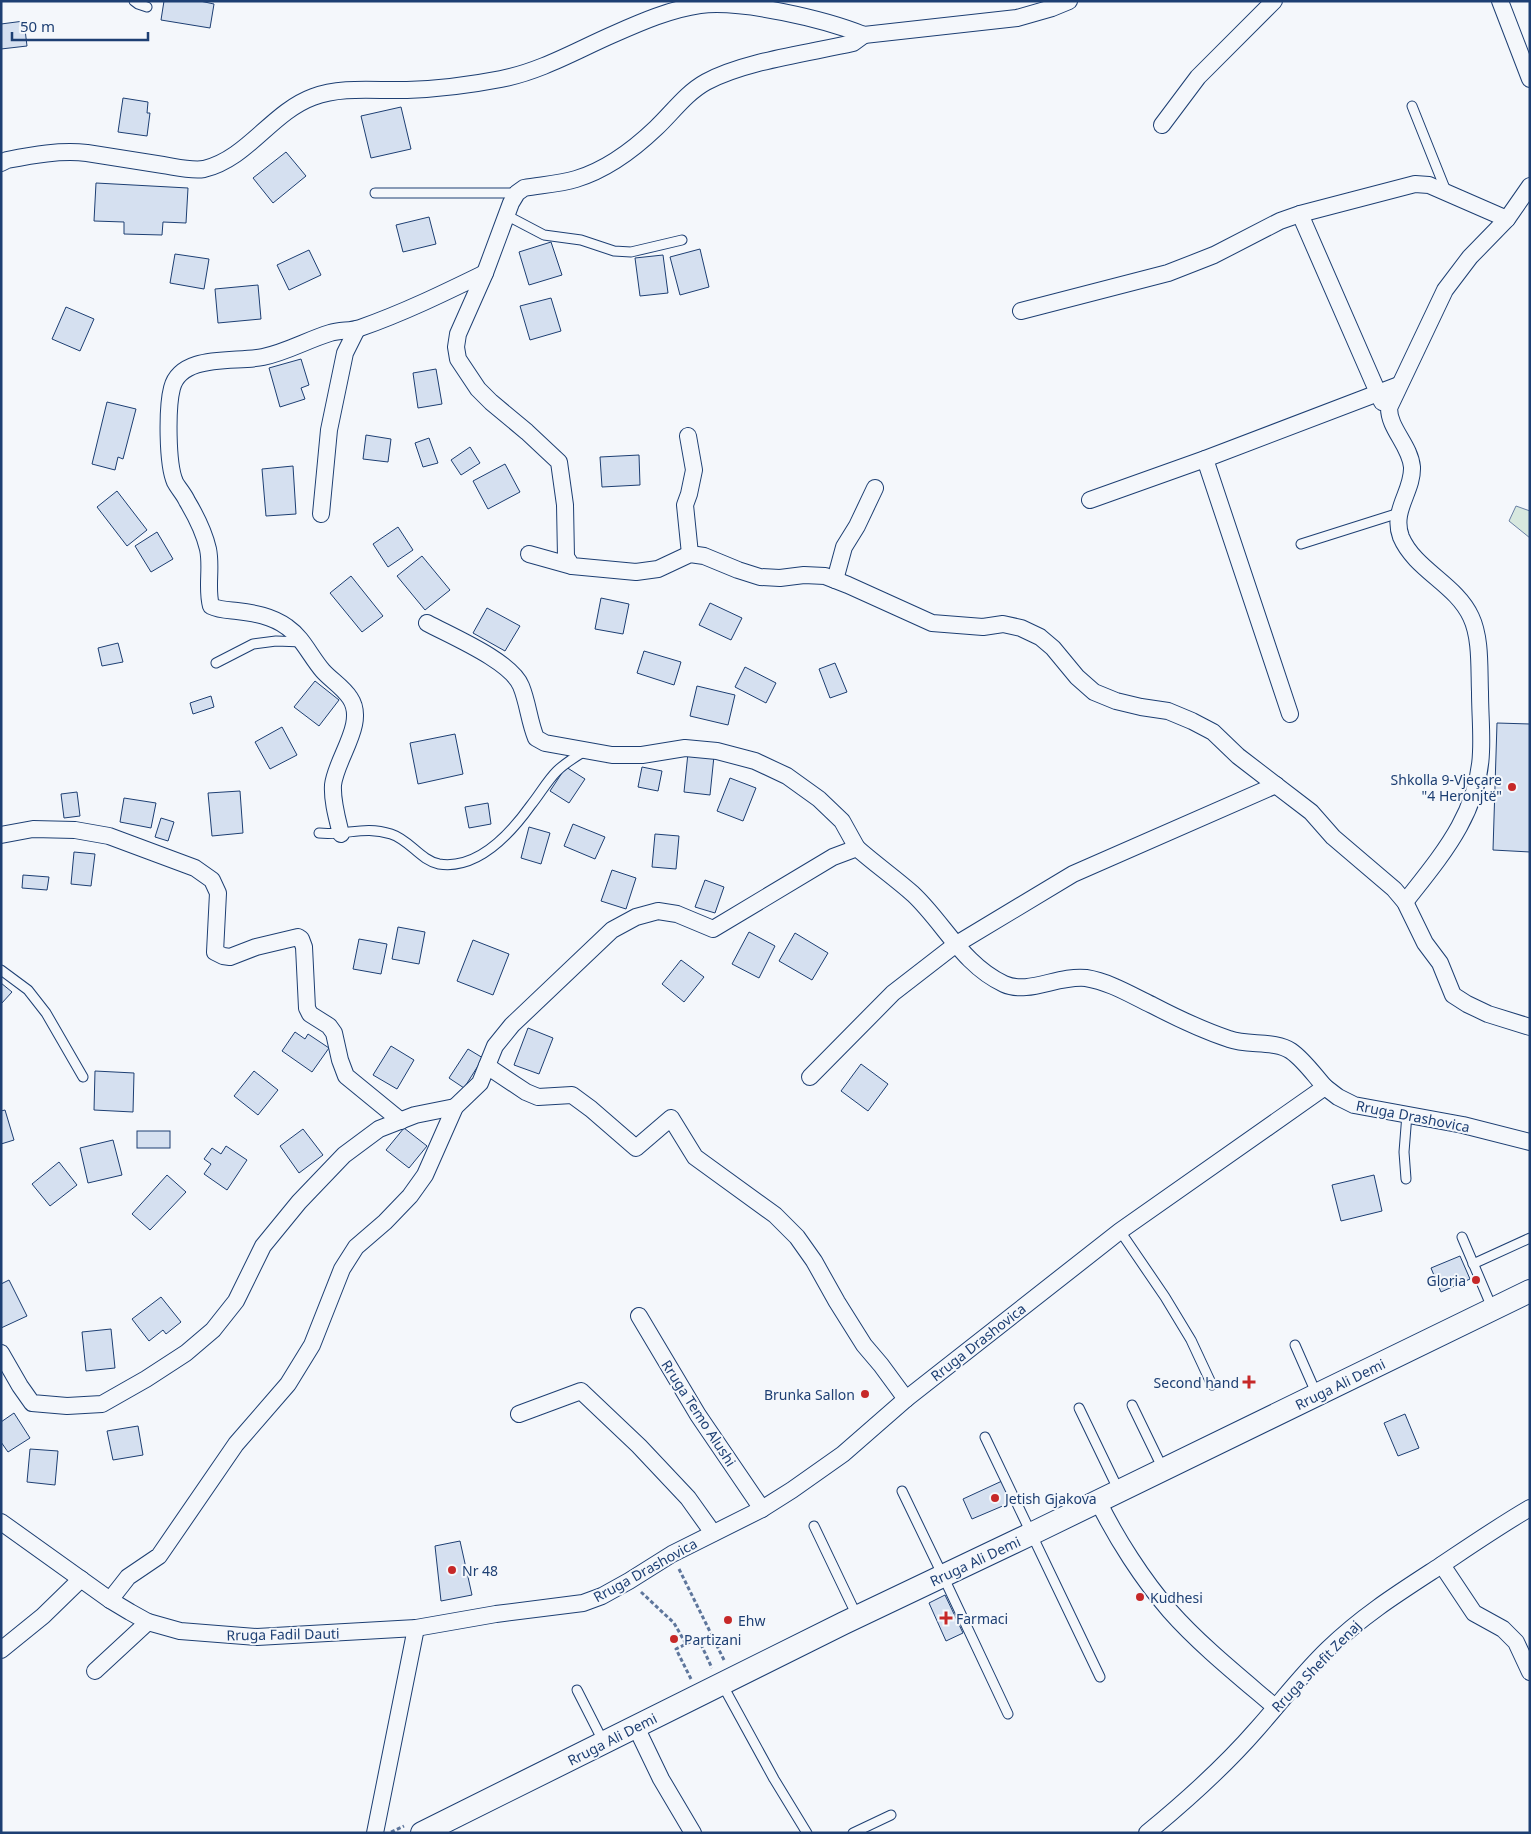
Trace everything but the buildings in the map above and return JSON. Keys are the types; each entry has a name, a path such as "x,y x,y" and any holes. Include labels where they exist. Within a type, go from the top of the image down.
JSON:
{"main road":[{"name":"Rruga Ali Demi","path":"422,1833 636,1727 720,1673 857,1617 1530,1292"}],"street":[{"path":"1,163 46,152 84,153 200,169 219,164 292,109 311,98 331,92 453,87 504,78 540,69 614,34 660,15 700,5 732,4 782,12 846,28 864,35 1017,18 1069,1"},
{"path":"1162,125 1198,77 1274,1"},
{"path":"1500,1 1530,79"},
{"path":"572,566 566,557 565,505 559,462 527,432 490,402 478,389 458,359 456,346 458,334 485,273 506,215 517,193 524,188 575,180 603,169 655,130 682,101 705,83 731,71 853,43 864,35"},
{"path":"1021,312 1168,272 1214,255 1280,221 1415,184 1429,185 1507,219"},
{"path":"1389,416 1391,400 1453,278 1470,257 1507,219 1530,186"},
{"path":"1300,214 1379,394 1410,457 1412,469 1399,513 1398,527 1402,539 1427,570 1460,600 1471,617 1477,639 1481,744 1477,782 1467,813 1451,842 1406,902"},
{"path":"341,834 334,803 333,784 338,765 354,725 354,709 351,698 324,672 304,642 288,627 272,618 253,613 217,609 211,606 209,598 210,574 208,551 199,523 175,482 170,465 172,387 180,373 189,366 262,357 295,348 332,332 357,329 415,307 485,273"},
{"path":"322,514 329,430 345,353 357,329"},
{"path":"1090,500 1205,459 1399,385"},
{"path":"688,436 694,470 685,505 690,554"},
{"path":"1205,459 1290,714"},
{"path":"834,580 844,547 857,526 875,488"},
{"path":"528,554 572,566 636,572 658,569 690,554 704,556 760,577 825,576 932,623 983,626 1004,624 1022,628 1046,642 1077,677 1094,692 1141,708 1168,711 1213,732 1238,756 1311,812 1333,837 1394,889 1406,902 1421,935 1440,962 1453,995 1488,1014 1530,1027"},
{"path":"427,623 490,657 510,671 521,685 536,738 545,743 612,755 642,755 685,748 717,751 755,761 788,776 819,799 842,821 857,848 913,894 934,917 955,945 988,976 1006,985 1024,988 1060,979 1085,978 1110,984 1200,1028 1232,1041 1257,1045 1277,1045 1291,1051 1325,1087"},
{"path":"810,1077 893,994 955,945 1073,874 1276,785"},
{"path":"1,835 33,829 74,830 109,836 195,868 212,880 218,892 215,952 222,956 230,957 256,947 298,937 301,939 304,947 307,1008 310,1014 329,1026 334,1033 346,1076 401,1121"},
{"path":"110,1600 128,1577 159,1556 236,1444 288,1384 312,1345 342,1269 356,1247 385,1222 410,1196 425,1175 455,1107 480,1083 494,1046 512,1025 612,930 636,917 658,911 677,914 713,929 800,876 834,857 857,848"},
{"path":"487,1066 526,1092 538,1097 572,1096 636,1148 671,1118 695,1157 775,1215 797,1237 814,1261 864,1345 906,1399"},
{"name":"Rruga Drashovica","path":"416,1628 496,1614 583,1603 602,1596 629,1582 672,1554 762,1509 843,1454 906,1399 1120,1231 1325,1087 1338,1097 1354,1105 1464,1124 1530,1142"},
{"path":"1,1354 32,1403 66,1406 102,1404 186,1353 214,1330 236,1301 263,1246 299,1202 344,1155 379,1129 415,1115 455,1107"},
{"name":"Rruga Temo Alushi","path":"639,1316 698,1415 762,1509"},
{"path":"518,1414 581,1391 639,1446 688,1498 713,1533"},
{"path":"1098,1501 1135,1564 1170,1610 1234,1672 1275,1707"},
{"name":"Rruga Shefit Zenaj","path":"1146,1833 1217,1771 1328,1649 1365,1616 1494,1529 1530,1508"},
{"name":"Rruga Fadil Dauti","path":"1,1522 110,1600 148,1622 180,1631 257,1637 416,1628"},
{"path":"1442,1565 1474,1612 1503,1629 1516,1642 1530,1672"},
{"path":"1,1650 43,1616 81,1579"},
{"path":"95,1671 148,1622"},
{"path":"375,1833 416,1628"},
{"path":"636,1727 661,1779 693,1833"}],"lane":[{"path":"134,1 147,7"},
{"path":"1412,106 1446,192"},
{"path":"375,193 517,193"},
{"path":"506,215 544,236 581,240 614,251 631,252 682,240"},
{"path":"1301,544 1399,513"},
{"path":"216,663 253,644 276,641 304,642"},
{"path":"319,832 341,834 367,829 394,835 408,842 428,860 440,864 457,864 476,858 501,840 530,807 556,772 568,761 587,750"},
{"path":"1,970 28,990 46,1013 83,1077"},
{"path":"1406,1179 1404,1152 1407,1114"},
{"path":"1120,1231 1165,1296 1191,1340 1212,1385"},
{"path":"1462,1237 1493,1310"},
{"path":"1473,1264 1530,1238"},
{"path":"1295,1345 1317,1395"},
{"path":"1132,1405 1163,1469"},
{"path":"1079,1408 1119,1491"},
{"path":"985,1437 1033,1533 1100,1677"},
{"path":"902,1491 1008,1714"},
{"path":"814,1526 857,1617"},
{"path":"720,1673 774,1779 807,1833"},
{"path":"577,1690 604,1743"},
{"path":"853,1833 892,1815"}],"path":[{"path":"672,1554 720,1673"},
{"path":"629,1582 674,1623 686,1644"},
{"path":"693,1681 676,1649 698,1638 720,1673"}],"shaded area":[{"path":"1516,506 1530,511 1530,538 1509,521"}],"place":[{"name":"Shkolla 9-Vjeçare \"4 Heronjtë\"","path":"1512,787"},
{"name":"Gloria","path":"1476,1280"},
{"name":"Second hand","path":"1249,1382"},
{"name":"Brunka Sallon","path":"865,1394"},
{"name":"Jetish Gjakova","path":"995,1498"},
{"name":"Nr 48","path":"452,1570"},
{"name":"Kudhesi","path":"1140,1597"},
{"name":"Farmaci","path":"946,1618"},
{"name":"Ehw","path":"728,1620"},
{"name":"Partizani","path":"674,1639"}]}
